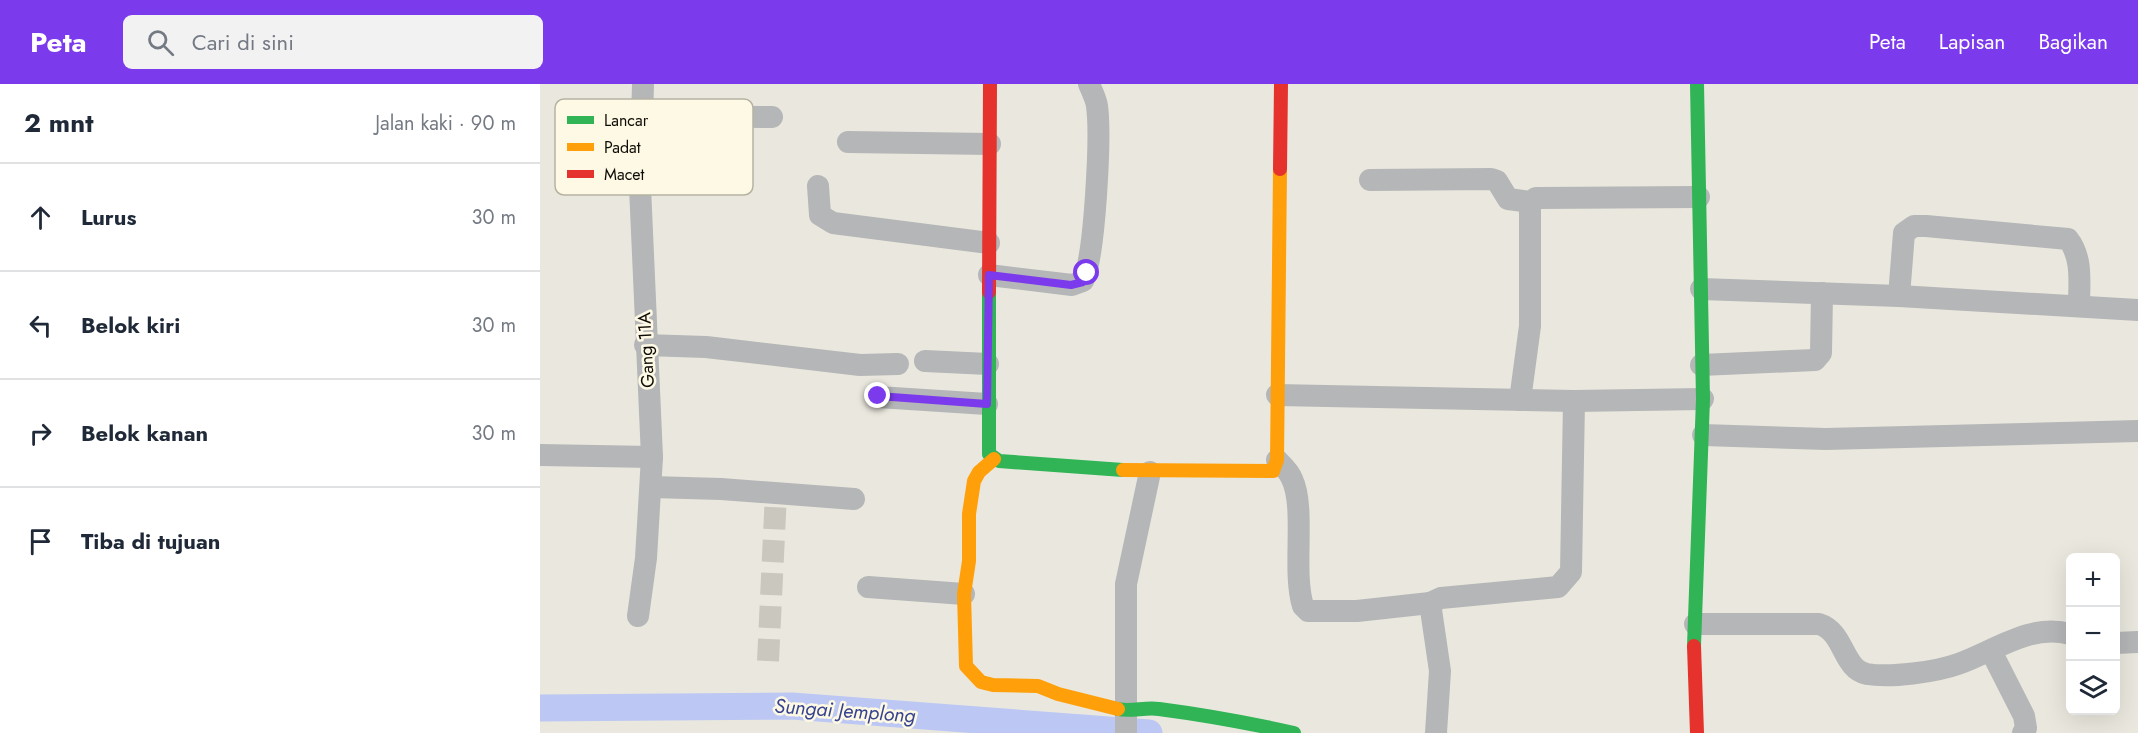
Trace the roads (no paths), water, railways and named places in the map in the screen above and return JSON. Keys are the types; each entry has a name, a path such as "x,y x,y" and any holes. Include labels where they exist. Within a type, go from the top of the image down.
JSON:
{"street":[{"name":"Gang 11A","path":"643,84 643,99"},
{"path":"990,84 987,404 989,454 994,459 1150,472 1263,472 1273,471 1277,460 1281,84"},
{"path":"989,275 1071,285 1083,282 1087,273 1091,242 1098,133 1096,104 1089,84"},
{"path":"1696,84 1703,399 1693,668 1697,733"},
{"path":"753,117 772,117"},
{"path":"848,142 990,144"},
{"path":"1370,180 1491,179 1497,181 1508,199 1530,202 1536,198 1699,197"},
{"path":"818,186 820,215 833,223 989,243"},
{"name":"Gang 11A","path":"638,616 646,558 652,457 639,195"},
{"path":"1520,400 1530,326 1530,202"},
{"path":"1899,296 1904,233 1914,226 1926,226 2068,238 2075,248 2079,266 2079,306"},
{"path":"1701,289 1899,296 2138,310"},
{"path":"1701,365 1815,360 1821,353 1822,293"},
{"path":"645,345 706,347 860,365 898,364"},
{"path":"925,362 988,364"},
{"path":"1278,395 1574,401 1703,399"},
{"path":"878,396 987,404"},
{"path":"1277,460 1288,472 1296,492 1299,581 1303,606 1308,611 1357,611 1430,603 1442,598 1558,587 1568,578 1572,566 1574,401"},
{"path":"1703,435 1826,439 2138,431"},
{"path":"540,455 652,457"},
{"path":"994,459 979,472 974,482 969,514 969,561 964,594 966,666 981,682 1038,686 1126,721"},
{"path":"1126,721 1126,584 1150,472"},
{"path":"651,487 721,489 854,499"},
{"path":"868,587 964,594"},
{"path":"1430,603 1440,671 1437,733"},
{"path":"1695,624 1819,624 1827,626 1837,637 1855,669 1871,675 1942,669 1991,651 2031,632 2057,630 2066,633"},
{"path":"2120,643 2138,642"},
{"path":"1991,651 2024,716 2026,728 2023,733"},
{"path":"1126,721 1150,708 1214,716 1294,733"}],"waterway":[{"name":"Sungai Jemplong","path":"540,708 792,706 1149,733"}],"tunnel":[{"path":"768,661 776,493"}]}
